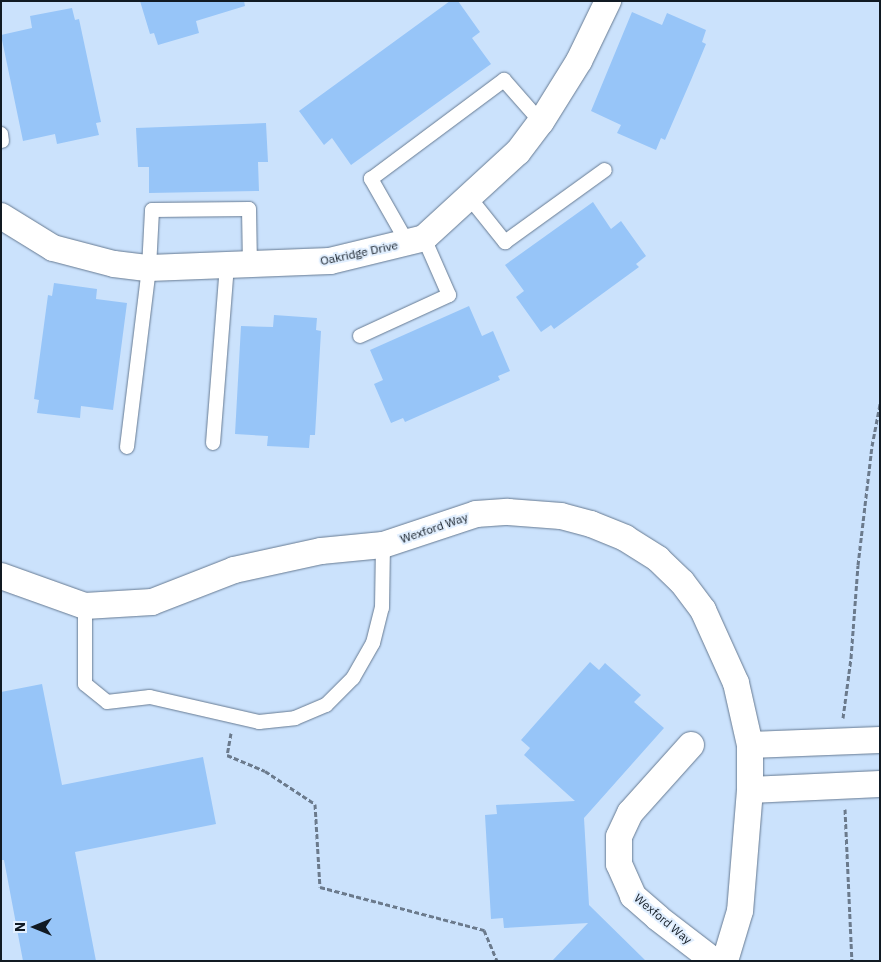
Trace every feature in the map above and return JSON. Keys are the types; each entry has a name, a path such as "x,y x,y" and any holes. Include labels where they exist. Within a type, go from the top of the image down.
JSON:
{"street":[{"name":"Oakridge Drive","path":"1,216 53,248 114,264 148,268 330,261 415,240 469,197 518,152 541,122 579,61 608,1"},
{"name":"Wexford Way","path":"1,576 85,606 152,602 234,570 321,551 383,545 476,514 508,512 561,516 591,524 625,538 658,560 682,582 703,610 736,683 750,745 750,790 740,912 725,961"},
{"path":"750,745 880,740"},
{"name":"Wexford Way","path":"691,745 630,813 619,837 619,864 633,896 658,918 714,961"},
{"path":"750,790 880,784"}],"lane":[{"path":"360,336 449,295 415,240 371,179 504,80 541,122"},
{"path":"469,197 505,242 605,170"},
{"path":"127,447 148,268 152,210 249,209 213,443"},
{"path":"85,606 85,684 107,702 150,697 259,722 295,718 326,705 352,678 373,643 382,608 383,545"}],"path":[{"path":"842,725 851,658 858,565 871,455 880,404"},
{"path":"233,716 227,755 265,770 315,804 320,887 484,930 497,961"},
{"path":"844,801 852,961"}],"building":[{"path":"140,1 244,1 245,6 196,21 199,33 158,45 154,33 150,34"},
{"path":"450,1 458,1 480,32 472,38 491,64 351,165 332,138 324,145 299,111"},
{"path":"72,8 75,20 79,19 101,122 96,123 99,135 57,144 55,134 23,141 1,35 32,28 30,16"},
{"path":"632,12 662,25 667,13 706,30 702,42 706,44 691,80 665,140 661,138 656,150 617,133 621,125 591,111"},
{"path":"266,123 268,162 258,162 259,191 149,193 149,167 138,167 136,128"},
{"path":"593,202 611,229 621,221 646,256 636,264 639,267 554,329 551,325 541,332 516,297 524,291 505,265"},
{"path":"54,283 97,289 96,299 127,303 113,410 81,406 80,418 37,413 39,400 34,399 48,295 52,296"},
{"path":"469,306 482,336 493,331 510,371 498,376 500,380 405,422 403,418 391,423 374,384 383,380 370,350"},
{"path":"274,315 317,318 316,330 321,331 315,435 310,435 309,448 267,446 268,436 235,434 241,326 273,327"},
{"path":"590,662 599,670 605,663 641,695 634,702 664,728 584,818 589,905 646,961 552,961 588,923 504,928 503,918 491,919 485,815 497,814 496,805 575,801 524,755 530,748 521,740"},
{"path":"42,684 62,785 203,757 216,824 75,852 96,961 23,961 4,860 1,860 1,692"}]}
